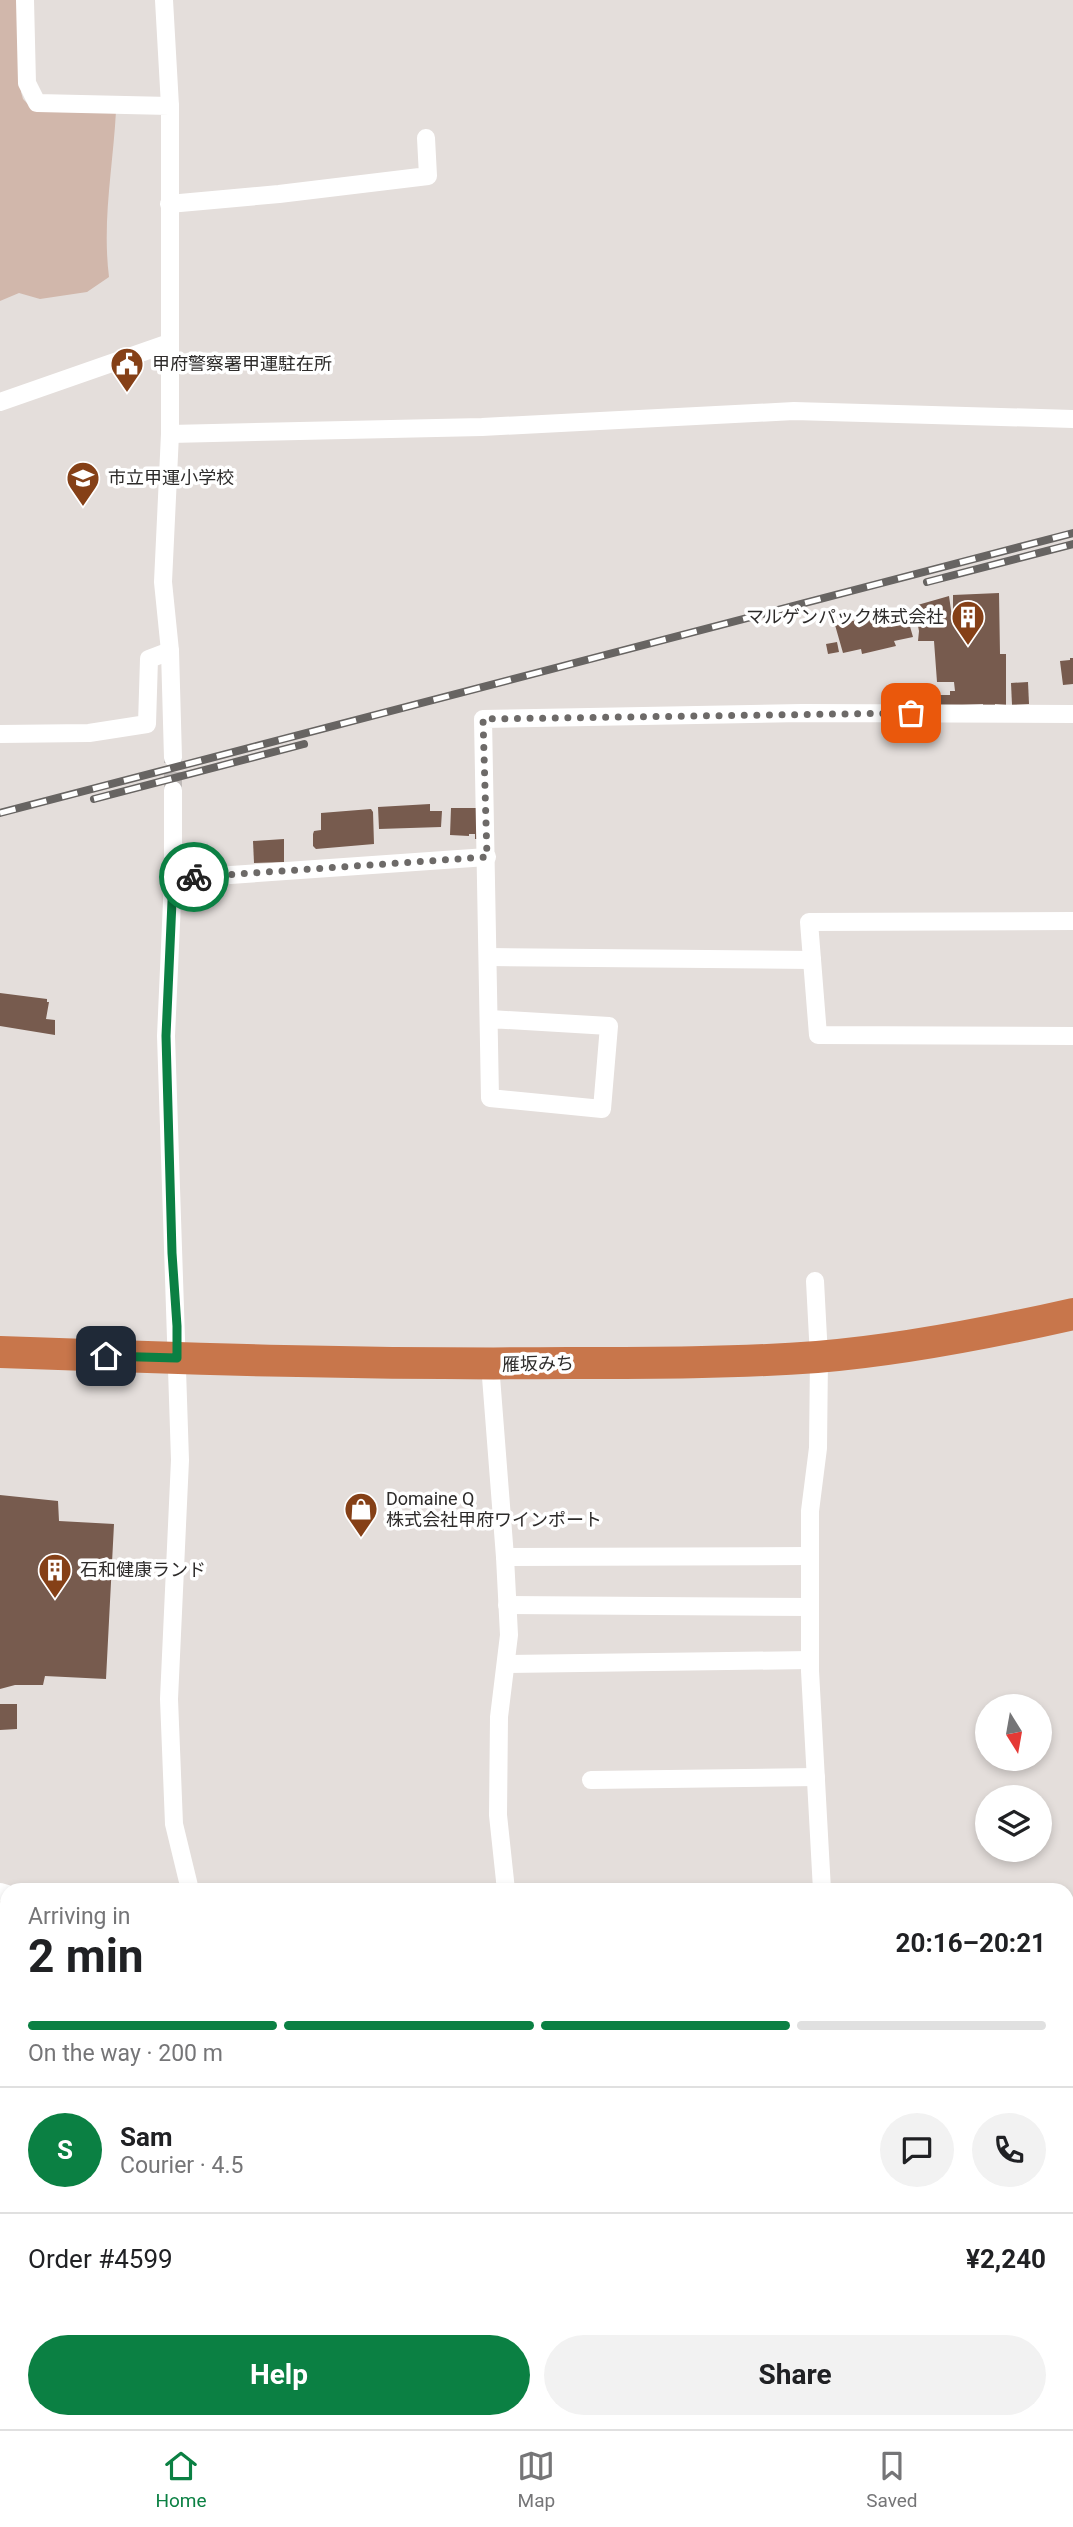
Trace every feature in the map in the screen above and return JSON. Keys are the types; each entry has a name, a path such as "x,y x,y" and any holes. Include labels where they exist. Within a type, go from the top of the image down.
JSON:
{"highway":[{"name":"雁坂みち","path":"0,1352 490,1364 722,1362 819,1356 936,1341 1073,1314"}],"street":[{"path":"25,0 27,83 37,103 170,106"},
{"path":"164,0 170,106 170,434 163,582 170,651 173,758"},
{"path":"169,204 428,176 426,138"},
{"path":"0,401 169,343"},
{"path":"170,434 482,427 794,411 1073,419"},
{"path":"0,734 89,733 147,724 149,659 170,651"},
{"path":"490,1019 609,1027 602,1109 490,1098 483,719 802,713 1073,714"},
{"path":"173,790 173,879 166,1036 180,1460 169,1699 174,1824 188,1883"},
{"path":"173,879 487,857"},
{"path":"1073,921 809,922 818,1035 1073,1036"},
{"path":"489,957 812,960"},
{"path":"815,1281 819,1356 818,1448 810,1511 810,1660 822,1883"},
{"path":"490,1364 509,1635 499,1717 499,1815 505,1883"},
{"path":"505,1557 810,1556"},
{"path":"507,1605 810,1607"},
{"path":"506,1664 810,1660"},
{"path":"591,1780 816,1777"}],"shaded area":[{"path":"0,0 23,0 21,92 23,99 32,108 116,111 107,215 109,277 87,292 40,299 19,293 0,301"}],"building":[{"name":"マルゲンパック株式会社","path":"999,593 1000,654 1006,654 1006,705 995,704 995,708 983,708 983,704 962,705 962,708 936,707 936,695 950,695 950,691 955,691 954,682 937,682 934,641 918,641 919,631 914,606 949,596 953,624 953,595"},
{"path":"905,609 913,637 894,641 896,646 862,654 861,649 843,653 835,625"},
{"path":"837,642 839,652 828,654 826,644"},
{"path":"1073,658 1073,684 1063,685 1060,661"},
{"path":"1028,682 1029,704 1012,705 1011,683"},
{"path":"430,804 430,811 442,811 441,827 379,829 378,807"},
{"path":"451,808 480,808 480,839 475,839 475,834 450,835"},
{"path":"371,809 374,844 316,849 313,846 314,831 321,830 321,813"},
{"path":"284,839 284,862 254,863 253,841"},
{"path":"0,993 47,999 49,1002 46,1019 55,1020 55,1035 0,1026"},
{"name":"石和健康ランド","path":"0,1495 58,1501 59,1521 114,1524 106,1679 45,1676 43,1685 15,1685 0,1689"},
{"path":"0,1704 17,1704 17,1729 0,1730"}],"tunnel":[{"path":"173,758 173,790"}],"railway":[{"path":"0,813 1073,533"},
{"path":"927,582 1073,544"},
{"path":"94,799 304,744"}],"way so far":[{"path":"194,877 487,857 483,719 911,713"}],"place":[{"name":"甲府警察署甲運駐在所","path":"127,394"},
{"name":"市立甲運小学校","path":"83,508"},
{"name":"マルゲンパック株式会社","path":"968,647"},
{"name":"Domaine Q 株式会社甲府ワインポート","path":"361,1539"},
{"name":"石和健康ランド","path":"55,1600"}],"route":[{"path":"106,1356 177,1358 166,1036 173,879 194,877"}]}
